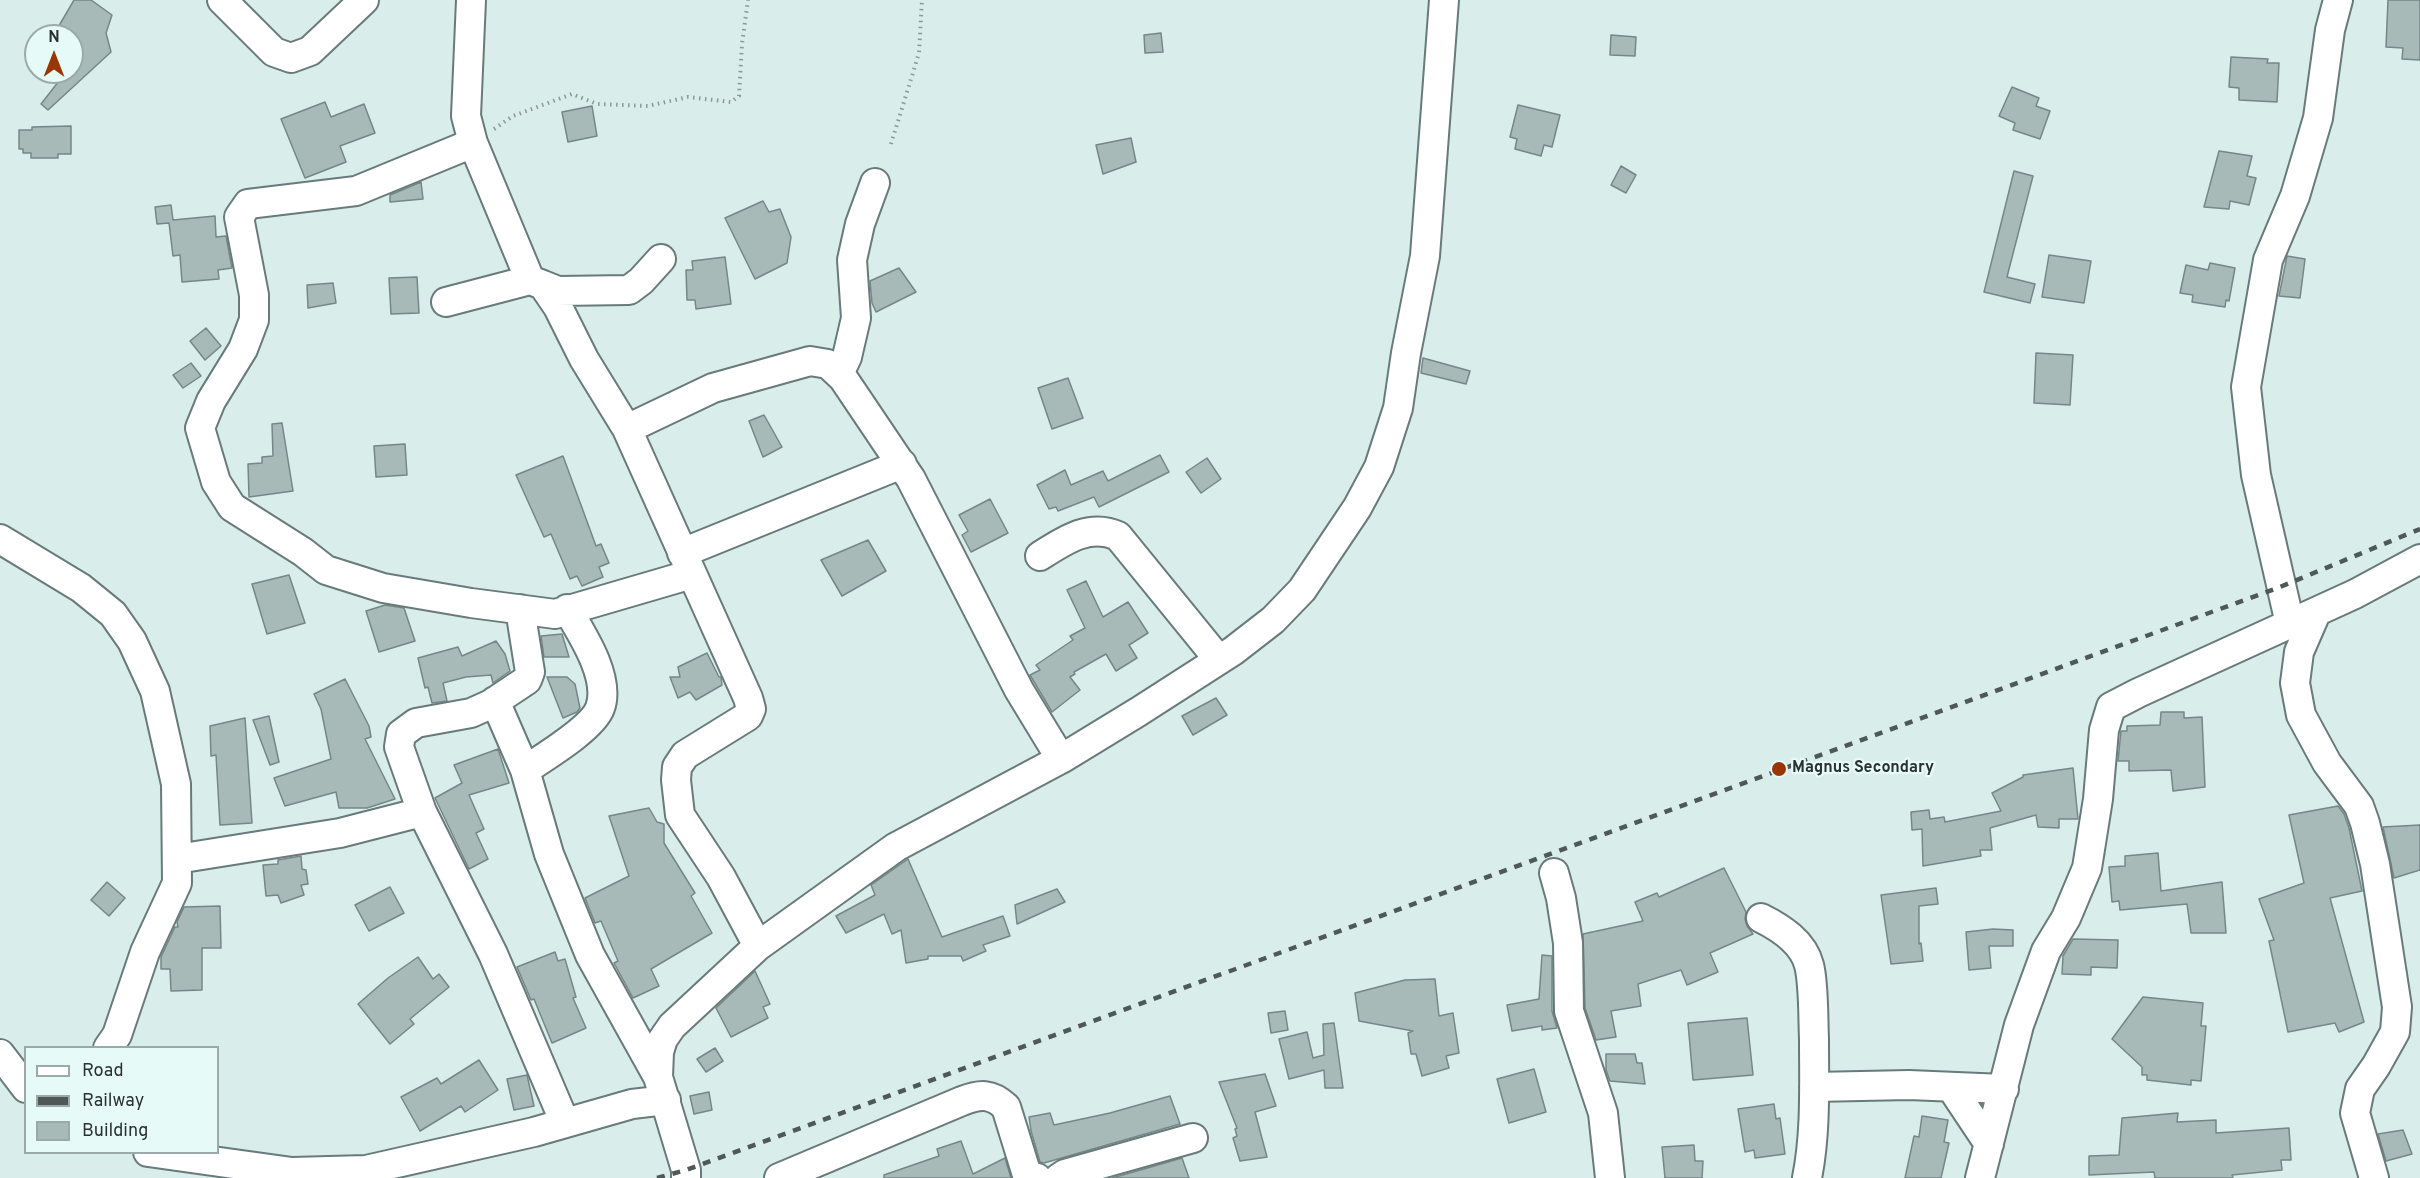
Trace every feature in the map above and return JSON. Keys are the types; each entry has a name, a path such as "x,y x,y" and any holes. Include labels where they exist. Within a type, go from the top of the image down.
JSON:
{"street":[{"path":"222,0 274,52 291,58 310,51 364,0"},
{"path":"471,0 466,116 473,143 537,282 558,307 584,359 627,429 748,698 751,709 748,716 685,755 677,767 680,815 721,877 758,946"},
{"path":"686,1178 686,1170 662,1088 659,1053 663,1040 672,1026 758,946 896,847 1061,759 1219,660 1273,620 1302,590 1357,508 1379,467 1398,408 1425,256 1444,0"},
{"path":"2338,0 2330,30 2318,118 2295,196 2268,260 2246,387 2256,475 2303,618 2295,683 2301,715 2327,763 2359,806 2375,864 2397,1007 2395,1032 2360,1089 2355,1113 2374,1178"},
{"path":"473,143 356,191 248,204 239,217 254,295 254,320 243,349 211,401 200,428 216,482 232,507 303,552 326,570 383,588 555,614 687,563 902,464"},
{"path":"839,374 847,357 856,318 852,260 860,224 875,183"},
{"path":"446,302 537,282 558,291 629,290 641,281 661,259"},
{"path":"627,429 713,388 810,361 828,364 839,374 902,464 1019,690 1061,759"},
{"path":"1040,556 1074,537 1091,531 1106,530 1118,536 1219,660"},
{"path":"0,538 81,588 113,614 132,641 155,691 176,784 177,883 145,952 117,1035 109,1046"},
{"path":"1980,1178 2019,1026 2046,951 2066,918 2087,868 2098,799 2104,730 2111,707 2355,594 2420,559"},
{"path":"520,609 530,672 527,680 495,701 471,713 416,723 401,734 399,747 422,812 493,954 565,1123"},
{"path":"525,770 574,736 600,710 602,694 599,673 587,642 567,609"},
{"path":"495,701 525,770 549,854 590,955 662,1088"},
{"path":"177,859 340,833 422,812"},
{"path":"1554,873 1561,898 1568,943 1569,1011 1603,1113 1610,1178"},
{"path":"1761,918 1792,937 1809,965 1813,1011 1814,1086 1813,1124 1807,1178"},
{"path":"0,1054 24,1085"},
{"path":"1814,1086 1875,1084 2004,1089"},
{"path":"1951,1086 1989,1144"},
{"path":"162,1154 292,1172 366,1170 565,1123 632,1104 662,1088"},
{"path":"778,1178 962,1101 988,1095 1006,1107 1027,1175 1037,1178"},
{"path":"1062,1176 1193,1138"}],"path":[{"path":"473,143 513,116 572,94 597,104 648,106 688,97 731,102 739,96 742,44 748,0"},
{"path":"891,144 919,53 922,0"}],"building":[{"path":"74,0 91,0 112,15 106,33 111,52 84,77 84,24 60,24"},
{"path":"2388,0 2420,0 2420,60 2402,59 2403,48 2386,47"},
{"path":"1161,33 1163,52 1145,53 1144,35"},
{"path":"1611,35 1636,37 1635,56 1610,55"},
{"path":"2231,57 2268,59 2267,63 2279,63 2277,102 2239,100 2239,88 2229,87"},
{"path":"57,84 76,84 48,110 41,104"},
{"path":"2012,87 2039,98 2036,106 2050,111 2040,139 2013,130 2015,123 1999,116"},
{"path":"325,102 331,117 364,104 375,133 340,146 346,162 305,178 281,119"},
{"path":"1518,105 1560,115 1552,147 1544,145 1541,156 1515,149 1517,139 1510,137"},
{"path":"592,106 597,136 568,142 562,112"},
{"path":"71,126 71,154 58,154 58,158 31,158 31,153 23,153 23,149 19,149 19,130 32,130 32,127"},
{"path":"1131,138 1136,162 1103,174 1096,145"},
{"path":"2219,151 2252,156 2247,176 2256,178 2249,205 2230,201 2229,209 2204,207"},
{"path":"1621,166 1636,175 1626,193 1611,185"},
{"path":"2014,171 2033,176 2007,277 2035,284 2030,303 1984,292"},
{"path":"421,182 423,199 390,202 390,195"},
{"path":"763,201 769,212 780,209 791,237 787,263 755,279 725,218"},
{"path":"171,205 173,220 215,216 216,237 226,236 232,268 218,270 219,279 182,282 180,255 173,256 169,223 157,224 155,207"},
{"path":"2049,255 2091,261 2084,303 2042,297"},
{"path":"2287,256 2305,259 2300,298 2279,296"},
{"path":"725,257 731,304 696,309 695,300 687,300 686,270 693,270 692,261"},
{"path":"2210,263 2235,268 2229,301 2226,300 2225,307 2192,302 2193,295 2180,293 2186,265 2208,270"},
{"path":"899,268 916,292 876,312 872,303 870,281"},
{"path":"417,277 419,313 391,314 389,278"},
{"path":"333,283 336,303 308,308 307,285"},
{"path":"206,328 221,346 205,360 190,341"},
{"path":"2036,353 2073,355 2070,405 2034,403"},
{"path":"1423,358 1470,371 1466,384 1421,373"},
{"path":"191,363 201,376 183,388 173,375"},
{"path":"1068,378 1083,418 1052,429 1038,388"},
{"path":"764,415 782,447 763,457 749,421"},
{"path":"282,423 293,491 249,497 248,464 262,463 262,457 273,456 272,424"},
{"path":"405,444 407,475 376,477 374,446"},
{"path":"1160,455 1169,472 1099,507 1094,497 1058,511 1056,507 1049,509 1037,485 1065,470 1071,485 1103,471 1108,481"},
{"path":"563,456 596,546 601,544 609,563 599,567 603,577 582,586 577,576 570,579 551,534 544,537 516,475"},
{"path":"1207,458 1221,479 1201,493 1186,472"},
{"path":"990,499 1008,533 971,552 962,535 968,531 959,515"},
{"path":"868,540 886,571 842,596 821,560"},
{"path":"289,575 305,623 267,634 252,584"},
{"path":"1086,581 1103,617 1128,602 1148,633 1129,645 1137,658 1116,671 1106,654 1074,672 1075,674 1070,677 1080,690 1052,712 1030,675 1040,670 1036,665 1073,640 1070,636 1085,628 1067,590"},
{"path":"385,605 404,608 415,641 379,652 366,611"},
{"path":"562,634 569,657 544,657 541,636"},
{"path":"496,641 505,654 510,671 493,683 491,675 466,677 443,683 447,701 432,703 428,687 425,688 418,658 458,647 462,656"},
{"path":"707,653 721,677 722,685 696,700 690,692 678,698 670,677 680,677 678,667"},
{"path":"547,677 567,677 575,684 580,708 577,712 563,718"},
{"path":"345,679 369,726 371,737 365,739 395,799 367,808 339,808 336,792 285,806 274,778 331,759 321,709 314,694"},
{"path":"1216,698 1227,715 1193,735 1182,716"},
{"path":"2161,712 2184,712 2184,718 2202,717 2205,787 2173,791 2171,770 2129,771 2129,761 2118,761 2121,731 2127,731 2127,726 2160,725"},
{"path":"269,716 279,762 270,765 253,720"},
{"path":"245,718 252,823 220,825 216,755 211,756 210,726"},
{"path":"498,749 509,783 469,795 484,829 476,833 488,859 469,869 435,798 462,783 454,765"},
{"path":"2073,768 2078,819 2059,819 2059,828 2038,827 2036,815 1990,828 1992,850 1980,850 1981,856 1923,866 1922,829 1912,830 1911,812 1929,810 1930,819 1944,817 1945,822 2001,811 1992,793 2023,775"},
{"path":"2338,806 2349,828 2362,891 2330,898 2364,1022 2339,1032 2335,1023 2288,1032 2269,941 2274,940 2259,899 2304,883 2289,815"},
{"path":"649,808 657,822 664,824 664,843 695,893 691,896 712,933 651,969 659,986 633,998 614,963 618,961 601,921 595,923 585,898 629,876 609,816"},
{"path":"2420,825 2420,870 2394,878 2383,827"},
{"path":"2158,853 2161,891 2222,882 2226,933 2191,933 2187,904 2120,910 2119,901 2112,902 2109,867 2125,866 2125,856"},
{"path":"301,856 302,869 306,870 308,884 301,885 304,895 281,903 278,895 266,896 263,865 278,864 278,860"},
{"path":"908,859 942,937 1003,916 1010,936 983,945 986,951 963,961 961,956 928,956 928,959 906,963 901,930 892,934 884,914 846,933 836,916 875,895 871,885"},
{"path":"1724,868 1746,912 1747,926 1753,934 1710,953 1718,972 1687,985 1681,970 1638,984 1641,1006 1611,1011 1616,1037 1596,1040 1585,1008 1583,934 1643,921 1635,902 1657,893 1659,897"},
{"path":"107,882 125,898 109,916 91,900"},
{"path":"390,887 404,913 369,931 355,905"},
{"path":"1936,888 1938,904 1919,906 1919,944 1921,943 1923,961 1891,964 1881,895"},
{"path":"1057,889 1065,902 1017,924 1015,905"},
{"path":"220,906 221,948 202,948 202,990 171,991 170,969 161,969 161,957 175,927 178,927 177,922 184,907"},
{"path":"1993,929 2013,930 2013,946 1989,946 1991,968 1969,970 1966,932"},
{"path":"2073,939 2118,940 2117,968 2091,967 2091,975 2062,974 2063,956"},
{"path":"555,952 558,961 565,959 576,997 573,998 586,1028 552,1043 534,999 531,1000 517,967"},
{"path":"1542,955 1552,956 1552,1011 1557,1028 1542,1030 1542,1026 1512,1031 1507,1005 1539,999"},
{"path":"418,957 433,979 439,974 449,987 410,1019 414,1024 390,1044 358,1004 388,978"},
{"path":"755,971 770,1004 763,1007 768,1018 731,1037 716,1008"},
{"path":"1435,979 1439,1016 1453,1013 1459,1053 1446,1056 1449,1068 1422,1076 1416,1054 1411,1054 1408,1033 1413,1031 1359,1021 1355,993 1405,980"},
{"path":"2143,997 2203,1003 2201,1026 2206,1026 2201,1081 2191,1080 2191,1085 2147,1080 2147,1075 2142,1075 2142,1067 2112,1039"},
{"path":"1285,1011 1288,1030 1271,1033 1268,1013"},
{"path":"1747,1018 1753,1075 1693,1080 1688,1023"},
{"path":"1334,1023 1343,1088 1325,1088 1324,1070 1289,1079 1279,1039 1307,1032 1313,1058 1324,1055 1323,1024"},
{"path":"715,1048 723,1061 706,1072 697,1059"},
{"path":"1606,1054 1635,1054 1637,1063 1642,1063 1645,1084 1610,1081 1606,1070"},
{"path":"479,1060 498,1090 465,1112 461,1106 420,1131 401,1097 437,1078 441,1084"},
{"path":"1534,1069 1546,1112 1509,1123 1497,1079"},
{"path":"1265,1074 1276,1106 1255,1112 1267,1157 1240,1161 1233,1138 1237,1136 1235,1129 1237,1128 1219,1082"},
{"path":"527,1075 534,1106 514,1110 507,1079"},
{"path":"709,1092 712,1110 694,1114 690,1096"},
{"path":"1170,1096 1180,1124 1044,1163 1040,1162 1029,1117 1050,1113 1054,1125 1110,1113"},
{"path":"1774,1104 1776,1119 1780,1118 1785,1154 1755,1158 1754,1150 1745,1152 1738,1109"},
{"path":"2178,1113 2177,1122 2216,1120 2216,1133 2289,1128 2291,1160 2281,1160 2282,1170 2232,1175 2233,1178 2155,1178 2154,1172 2089,1175 2089,1156 2119,1155 2122,1118"},
{"path":"1922,1116 1948,1120 1944,1142 1949,1143 1941,1178 1905,1178 1914,1136 1919,1137"},
{"path":"2403,1130 2412,1154 2386,1161 2378,1134"},
{"path":"961,1141 973,1174 1005,1158 1011,1178 884,1178 884,1175 939,1156 937,1149"},
{"path":"1694,1145 1695,1161 1703,1161 1702,1178 1665,1178 1662,1147"},
{"path":"1182,1158 1189,1178 1112,1178 1123,1175"}],"railway":[{"path":"657,1178 686,1170 2280,587 2420,529"}],"place":[{"name":"Magnus Secondary","path":"1779,769"}]}
